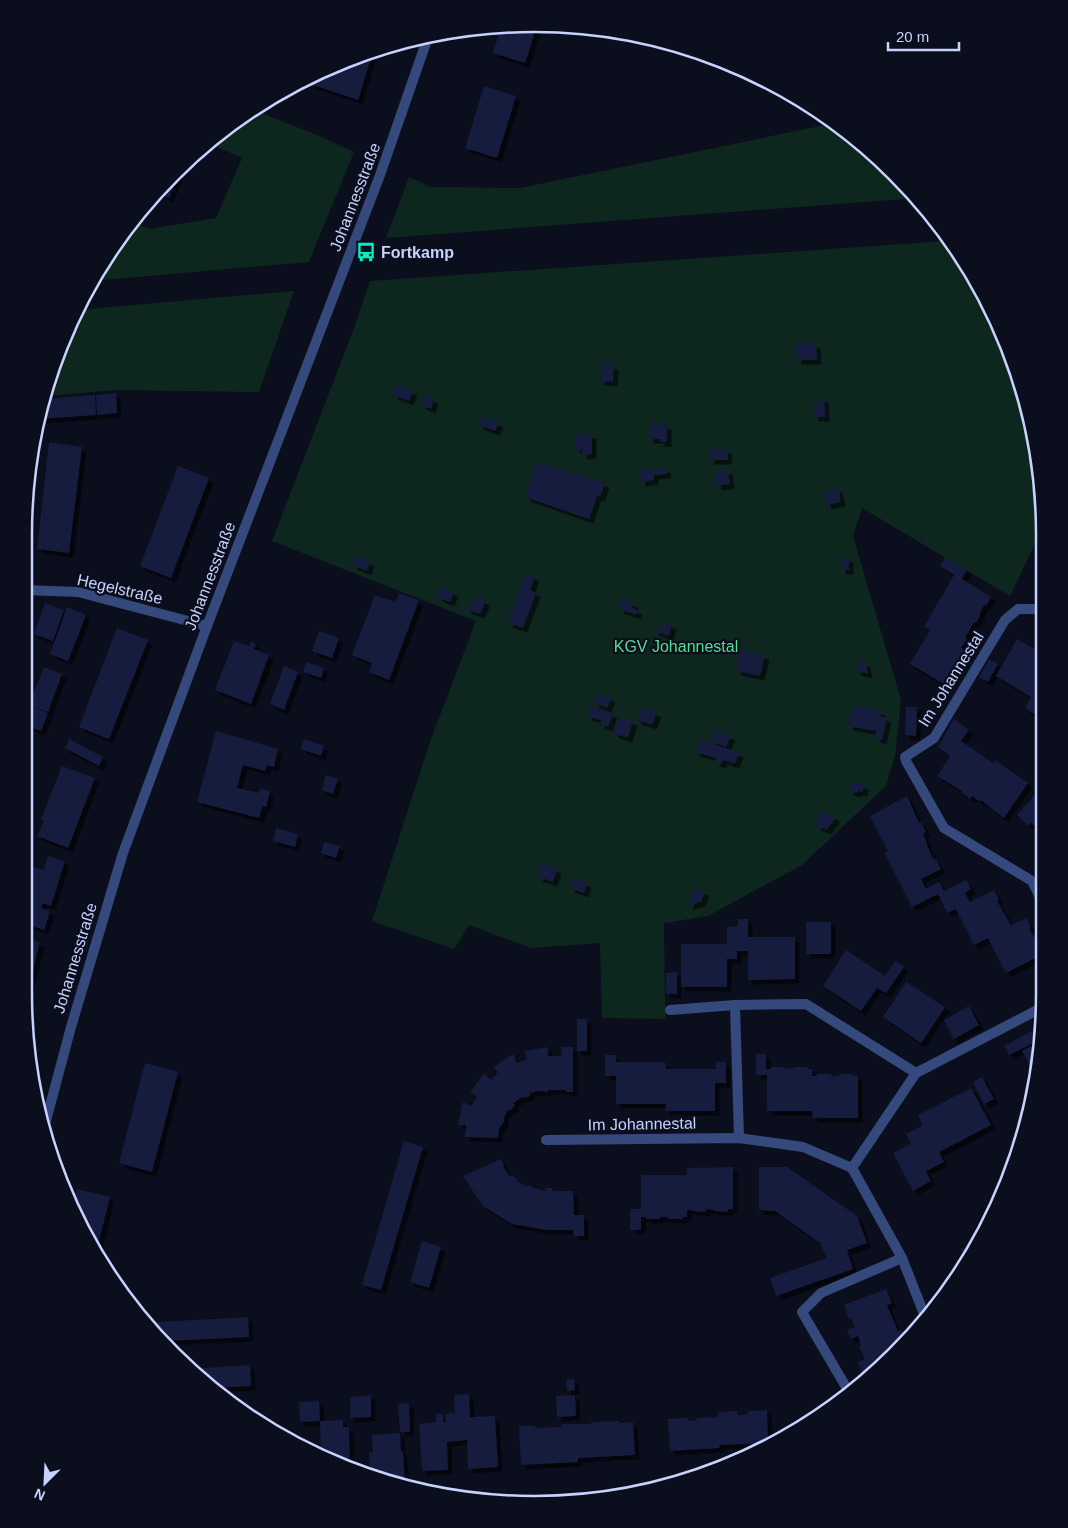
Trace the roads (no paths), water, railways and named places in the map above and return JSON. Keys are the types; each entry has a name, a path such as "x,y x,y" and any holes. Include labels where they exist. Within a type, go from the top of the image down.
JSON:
{"street":[{"name":"Johannesstraße","path":"48,1115 122,853 380,175 425,45"},
{"name":"Hegelstraße","path":"33,590 78,592 207,626"},
{"name":"Im Johannestal","path":"1035,605 1018,609 1005,620 934,738 905,757 944,828 1032,882 1035,888"},
{"path":"670,1010 735,1005 806,1004 916,1073"},
{"path":"735,1005 739,1138"},
{"path":"923,1311 902,1258 852,1168 916,1073 1034,1011"},
{"name":"Im Johannestal","path":"546,1140 739,1138 803,1147 852,1168"},
{"path":"846,1387 802,1312 821,1293 902,1258"}],"place":[{"name":"Fortkamp","path":"366,252"}],"park label":[{"name":"KGV Johannestal","path":"676,646"}]}
